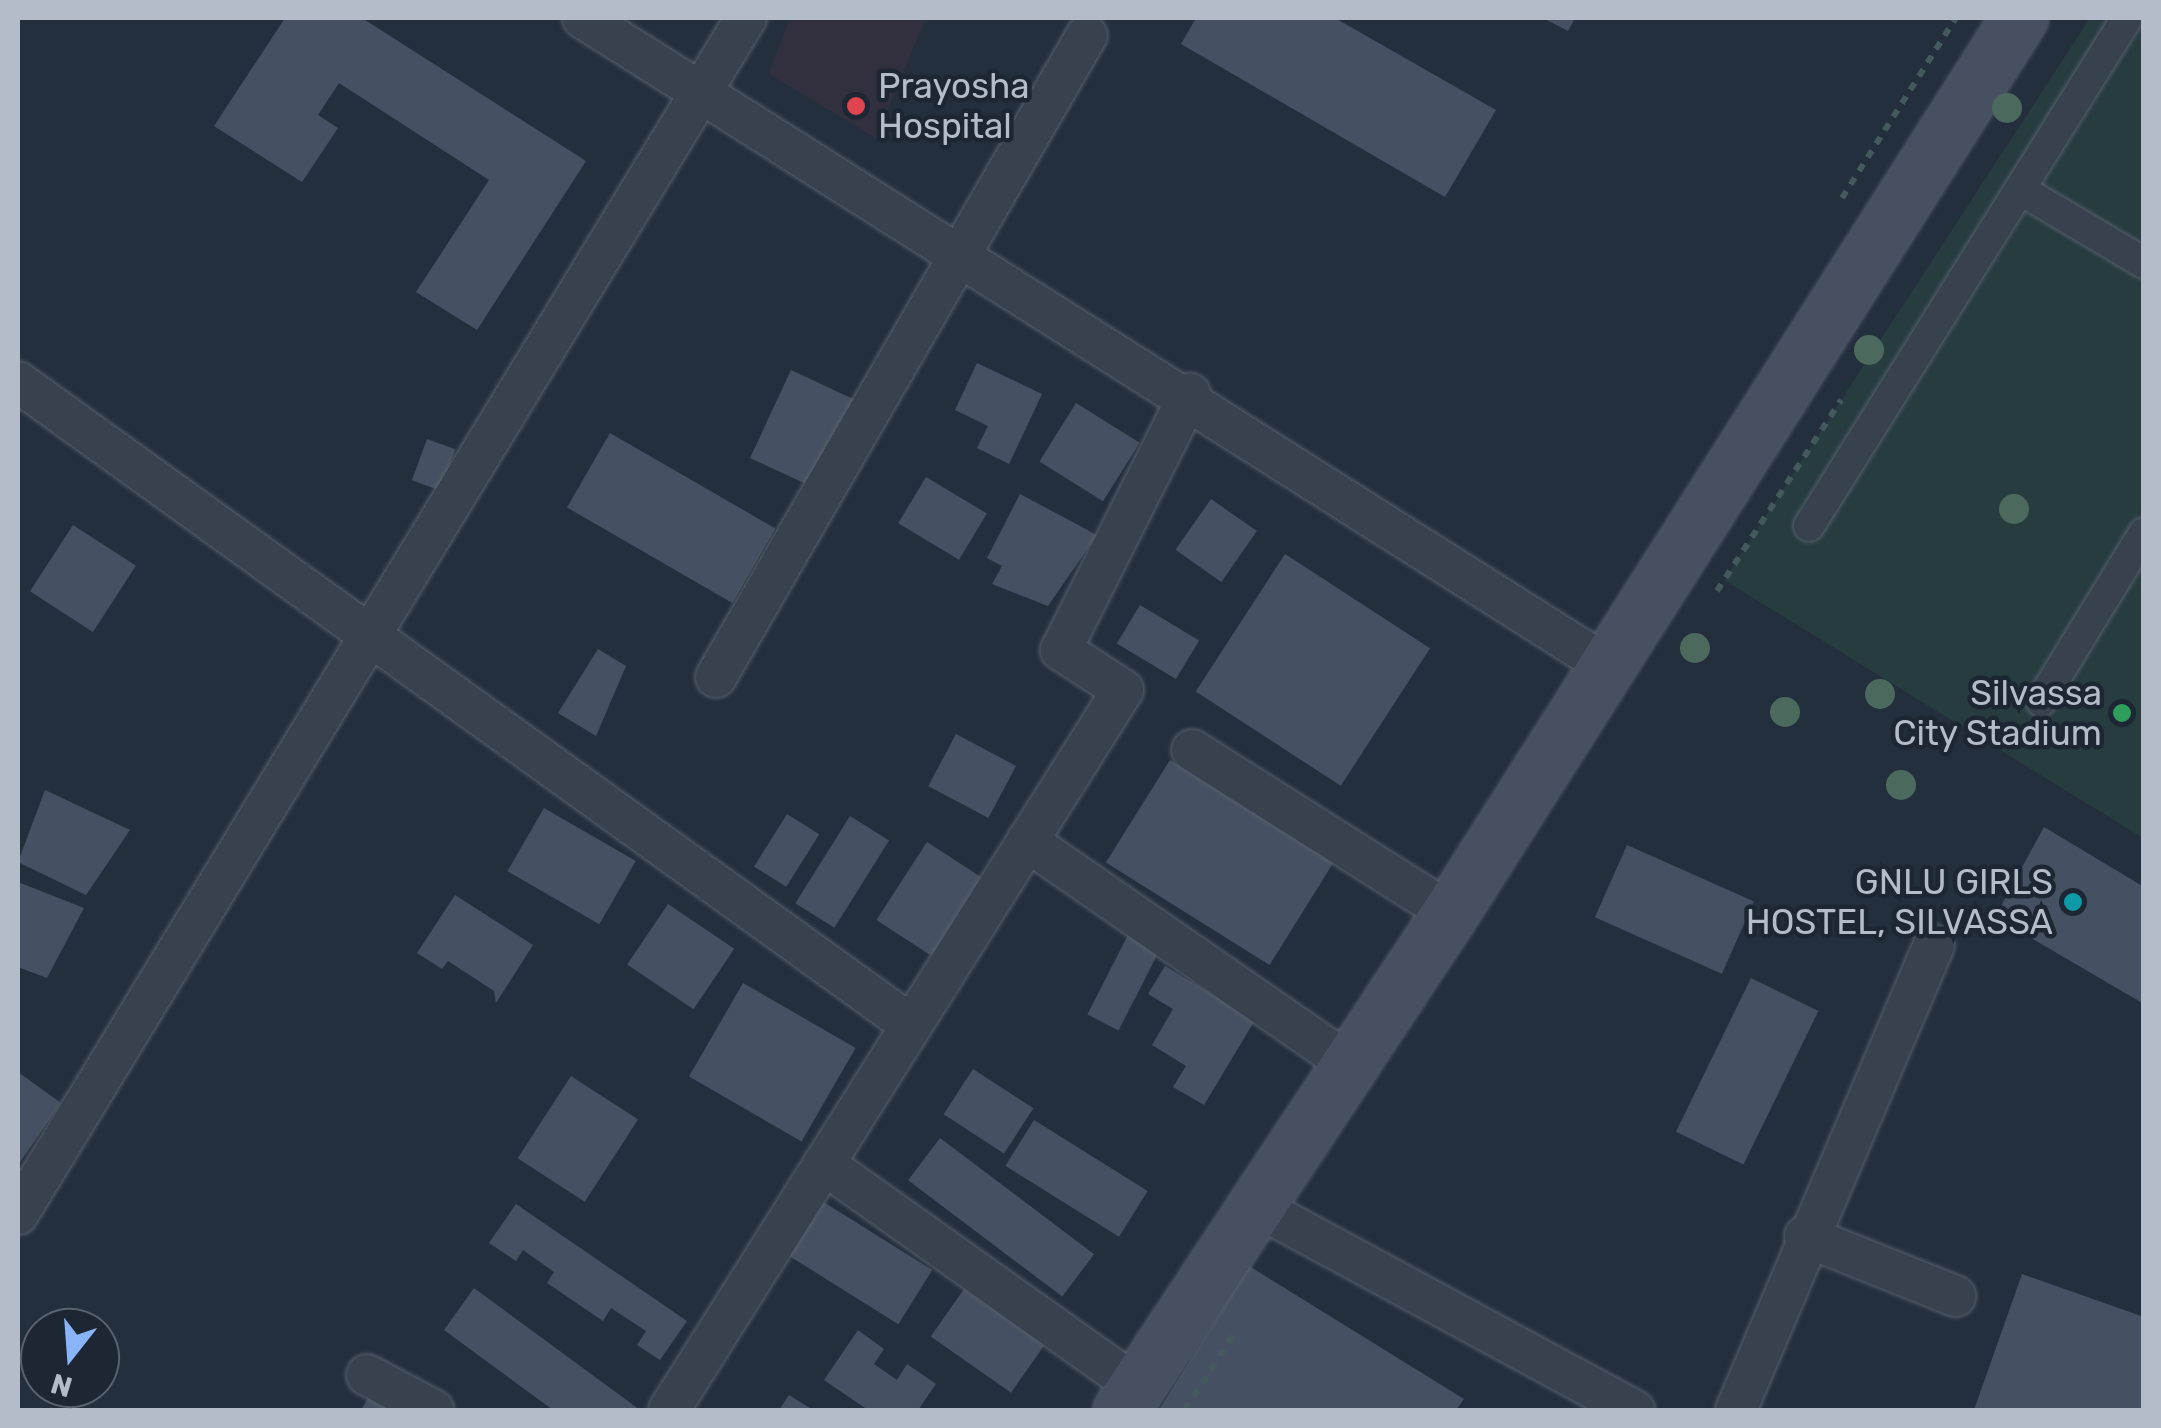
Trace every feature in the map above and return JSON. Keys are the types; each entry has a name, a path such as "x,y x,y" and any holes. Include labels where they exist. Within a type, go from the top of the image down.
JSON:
{"main road":[{"path":"1129,1398 1450,914 2019,18"}],"street":[{"path":"583,18 1190,394 1609,666"},
{"path":"18,1214 746,18"},
{"path":"1810,526 2127,18"},
{"path":"716,677 1086,35"},
{"path":"2022,190 2144,263"},
{"path":"18,382 911,1026"},
{"path":"669,1410 1123,690 1061,650 1190,394"},
{"path":"2042,701 2144,533"},
{"path":"1192,750 1450,914"},
{"path":"1027,842 1350,1064"},
{"path":"1736,1410 1805,1236 1934,945"},
{"path":"824,1164 1129,1398"},
{"path":"1256,1206 1634,1410"},
{"path":"1805,1236 1955,1296"},
{"path":"367,1375 432,1410"}],"shaded area":[{"name":"Prayosha Hospital","path":"790,18 926,18 876,138 769,74"}],"green space":[{"path":"2090,18 2143,18 2143,838 1724,580"}],"building":[{"path":"285,18 362,18 586,161 477,330 416,292 489,180 339,83 318,115 338,128 302,182 214,126"},
{"path":"1196,18 1335,18 1496,110 1445,197 1181,44"},
{"path":"1543,18 1575,18 1568,31"},
{"path":"977,363 1042,394 1009,464 977,448 988,426 955,410"},
{"path":"791,370 856,400 815,488 750,458"},
{"path":"1076,403 1140,443 1103,501 1039,462"},
{"path":"610,433 775,528 732,603 567,507"},
{"path":"427,439 455,449 440,491 412,480"},
{"path":"926,477 987,514 959,560 898,523"},
{"path":"1020,494 1097,535 1048,606 992,584 1002,566 987,558"},
{"path":"1211,499 1257,531 1221,582 1175,550"},
{"path":"73,525 136,566 93,632 30,591"},
{"path":"1285,554 1430,648 1341,786 1196,692"},
{"path":"1140,605 1199,641 1176,679 1117,644"},
{"path":"598,649 626,666 596,736 558,713"},
{"path":"956,734 1016,766 988,818 928,786"},
{"path":"1170,760 1334,862 1270,965 1106,863"},
{"path":"45,790 130,830 86,895 18,862"},
{"path":"544,808 636,861 599,924 508,871"},
{"path":"787,814 819,834 786,887 754,867"},
{"path":"850,816 889,840 834,928 795,903"},
{"name":"GNLU GIRLS HOSTEL, SILVASSA","path":"2044,827 2144,887 2144,1004 1995,917"},
{"path":"927,842 985,880 934,958 876,920"},
{"path":"1627,845 1754,902 1722,974 1595,917"},
{"path":"18,882 84,908 47,978 18,967"},
{"path":"455,895 533,945 496,1003 494,991 448,961 442,969 417,953"},
{"path":"668,904 734,949 694,1009 627,965"},
{"path":"1131,929 1162,945 1119,1030 1087,1015"},
{"path":"1165,966 1255,1020 1204,1105 1173,1087 1186,1066 1152,1045 1173,1009 1148,994"},
{"path":"1751,978 1818,1011 1743,1165 1676,1132"},
{"path":"743,983 856,1048 802,1142 689,1077"},
{"path":"973,1069 1033,1108 1004,1154 944,1114"},
{"path":"18,1072 61,1103 18,1165"},
{"path":"571,1076 638,1120 585,1202 518,1158"},
{"path":"1034,1120 1148,1191 1119,1237 1005,1166"},
{"path":"940,1138 1094,1254 1062,1296 908,1180"},
{"path":"822,1201 932,1270 898,1324 788,1255"},
{"path":"516,1204 687,1321 660,1360 637,1345 646,1331 611,1308 603,1321 547,1283 554,1272 523,1250 516,1261 489,1243"},
{"path":"1249,1266 1464,1399 1456,1410 1159,1410"},
{"path":"2022,1274 2144,1317 2144,1410 1974,1410"},
{"path":"474,1288 640,1410 553,1410 444,1330"},
{"path":"964,1289 1044,1345 1011,1393 931,1337"},
{"path":"858,1330 884,1349 874,1364 897,1380 907,1364 936,1384 918,1410 868,1410 824,1380"},
{"path":"376,1385 420,1410 361,1410"},
{"path":"789,1395 813,1410 779,1410"}],"place":[{"name":"Prayosha Hospital","path":"856,106"},
{"name":"Silvassa City Stadium","path":"2122,713"},
{"name":"GNLU GIRLS HOSTEL, SILVASSA","path":"2073,902"}]}
